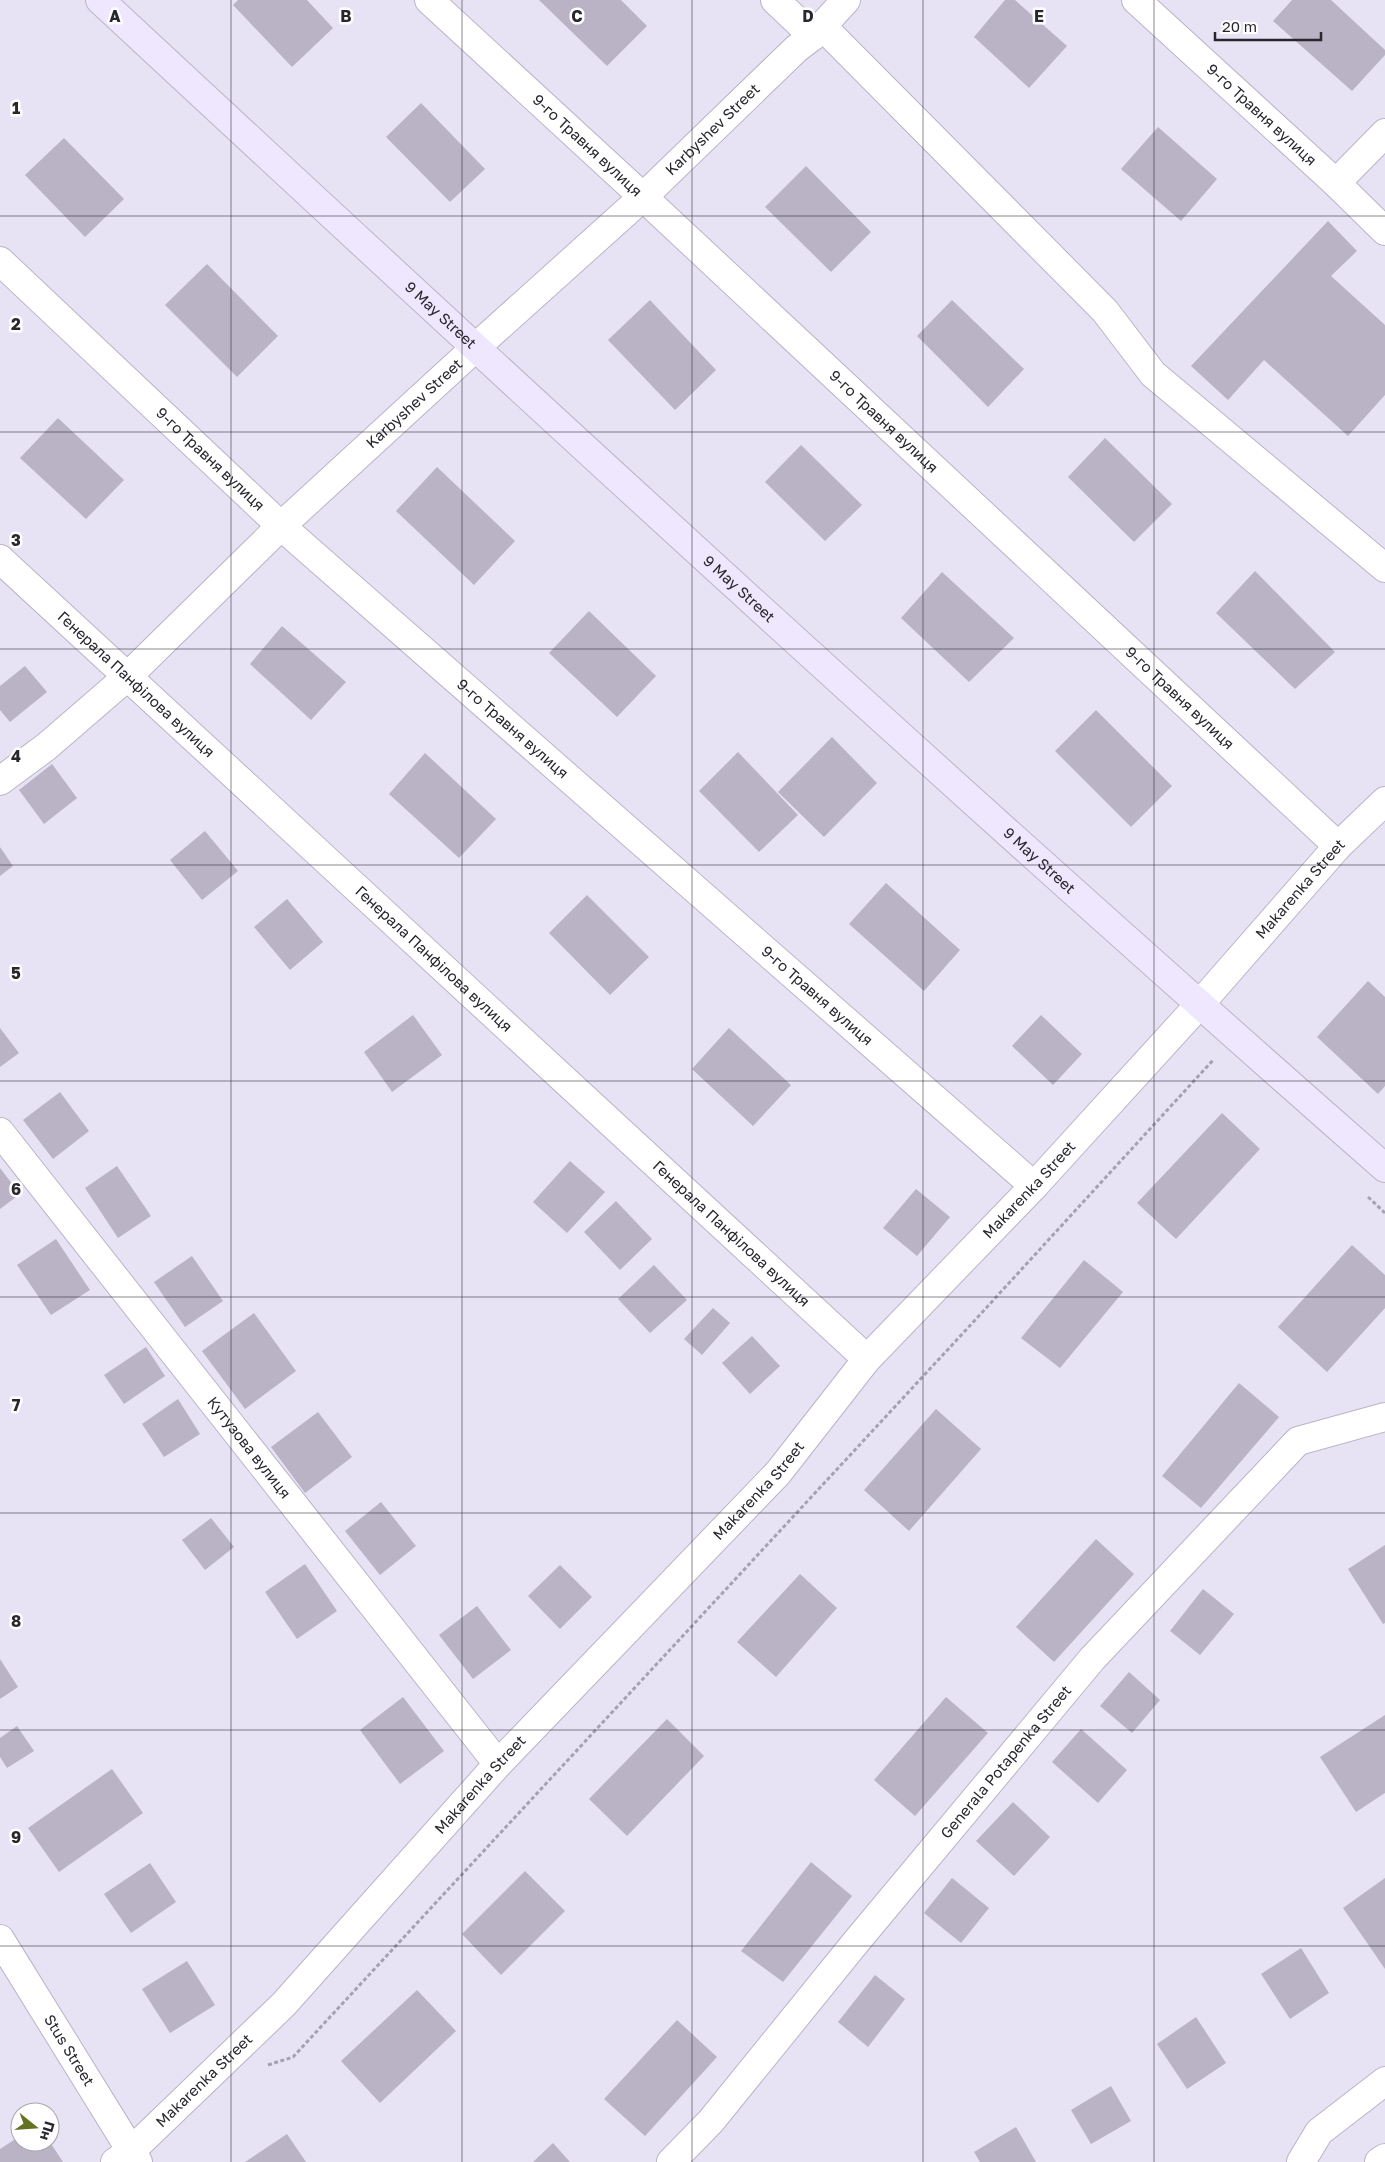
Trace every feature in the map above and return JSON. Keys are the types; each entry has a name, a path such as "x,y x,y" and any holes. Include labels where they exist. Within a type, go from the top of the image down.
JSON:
{"main road":[{"name":"9 May Street","path":"100,0 475,348 1199,1005 1385,1168"}],"street":[{"name":"9-го Травня вулиця","path":"428,0 643,197 1338,846"},
{"path":"775,0 818,31 1105,311 1153,374 1385,568"},
{"name":"Karbyshev Street","path":"0,781 46,746 127,677 282,526 475,348 643,197 818,31 846,0"},
{"name":"9-го Травня вулиця","path":"1136,0 1336,183 1385,231"},
{"path":"1336,183 1385,133"},
{"name":"9-го Травня вулиця","path":"0,261 282,526 1034,1186"},
{"name":"Генерала Панфілова вулиця","path":"0,559 867,1359"},
{"name":"Makarenka Street","path":"128,2158 284,2004 498,1764 778,1473 867,1359 1034,1186 1199,1005 1338,846 1385,801"},
{"name":"Кутузова вулиця","path":"0,1132 498,1764"},
{"name":"Generala Potapenka Street","path":"671,2162 711,2122 856,1942 1092,1659 1298,1441 1385,1417"},
{"name":"Stus Street","path":"0,1939 128,2158"},
{"path":"1301,2162 1319,2132 1385,2080"},
{"path":"1379,2162 1385,2158"}],"path":[{"path":"267,2066 293,2057 978,1318 1215,1058"}],"building":[{"path":"238,0 307,0 333,28 292,67 233,5"},
{"path":"539,0 621,0 647,26 607,66"},
{"path":"1005,0 1015,0 1067,46 1029,88 974,37"},
{"path":"1292,0 1331,0 1385,50 1385,55 1352,91 1273,21"},
{"path":"421,103 485,169 450,202 386,137"},
{"path":"1158,127 1217,179 1181,221 1121,169"},
{"path":"64,138 124,199 85,237 25,175"},
{"path":"806,166 871,232 831,272 765,207"},
{"path":"1328,221 1357,251 1331,276 1385,325 1385,395 1348,436 1264,360 1228,400 1191,366"},
{"path":"207,264 278,336 237,377 165,305"},
{"path":"650,300 716,370 675,410 608,340"},
{"path":"952,300 1024,369 988,407 917,336"},
{"path":"58,418 124,480 86,519 20,458"},
{"path":"1105,438 1172,504 1134,542 1068,477"},
{"path":"801,445 862,505 825,541 765,482"},
{"path":"437,467 515,541 474,585 396,511"},
{"path":"1255,571 1335,652 1295,689 1216,613"},
{"path":"942,572 1014,638 969,682 901,618"},
{"path":"589,611 656,676 617,717 549,653"},
{"path":"282,626 346,682 311,720 250,664"},
{"path":"25,666 47,692 10,722 0,710 0,686"},
{"path":"1096,710 1172,786 1131,827 1055,751"},
{"path":"832,737 877,783 824,837 778,792"},
{"path":"738,752 798,815 759,852 699,791"},
{"path":"425,753 496,819 459,858 389,794"},
{"path":"52,764 77,798 44,824 19,790"},
{"path":"205,831 238,871 202,900 170,860"},
{"path":"0,847 13,866 0,876"},
{"path":"886,883 960,950 924,991 849,924"},
{"path":"587,895 649,957 610,995 549,933"},
{"path":"287,899 323,942 290,970 254,927"},
{"path":"1368,981 1385,997 1385,1086 1378,1094 1317,1037"},
{"path":"413,1015 442,1055 392,1092 364,1052"},
{"path":"1041,1015 1082,1054 1053,1085 1012,1046"},
{"path":"0,1028 19,1053 0,1067"},
{"path":"729,1028 791,1085 753,1126 692,1069"},
{"path":"60,1092 89,1131 53,1159 23,1120"},
{"path":"1222,1113 1260,1149 1176,1239 1137,1203"},
{"path":"570,1161 605,1192 567,1233 533,1202"},
{"path":"117,1166 151,1216 118,1238 85,1188"},
{"path":"0,1168 20,1194 0,1209"},
{"path":"916,1189 950,1217 917,1256 883,1228"},
{"path":"616,1201 652,1239 620,1270 584,1232"},
{"path":"56,1239 90,1290 51,1315 17,1265"},
{"path":"1352,1245 1385,1275 1385,1308 1327,1372 1278,1327"},
{"path":"192,1256 223,1301 185,1327 154,1282"},
{"path":"1084,1260 1123,1292 1060,1368 1021,1338"},
{"path":"654,1265 687,1300 650,1333 618,1299"},
{"path":"713,1308 730,1323 702,1355 684,1339"},
{"path":"254,1313 296,1371 245,1409 202,1351"},
{"path":"752,1336 780,1366 750,1394 722,1363"},
{"path":"146,1347 165,1376 124,1404 104,1375"},
{"path":"1239,1383 1279,1417 1201,1508 1162,1476"},
{"path":"178,1399 200,1434 164,1457 142,1424"},
{"path":"936,1409 981,1449 909,1531 864,1490"},
{"path":"318,1412 352,1457 305,1493 271,1447"},
{"path":"381,1502 416,1546 380,1575 345,1531"},
{"path":"211,1518 234,1547 205,1570 182,1540"},
{"path":"1096,1539 1134,1574 1054,1662 1016,1627"},
{"path":"1385,1545 1385,1623 1383,1624 1348,1569"},
{"path":"305,1564 337,1611 297,1639 265,1592"},
{"path":"560,1565 592,1597 560,1629 528,1596"},
{"path":"800,1574 837,1608 776,1677 737,1642"},
{"path":"1203,1589 1234,1614 1200,1655 1170,1631"},
{"path":"477,1606 511,1650 473,1679 439,1635"},
{"path":"0,1659 18,1687 0,1699"},
{"path":"1129,1672 1160,1700 1132,1733 1100,1706"},
{"path":"403,1697 444,1751 400,1784 360,1730"},
{"path":"946,1697 988,1733 915,1816 874,1780"},
{"path":"1385,1715 1385,1793 1356,1812 1320,1757"},
{"path":"667,1719 704,1756 627,1836 589,1799"},
{"path":"17,1726 34,1751 7,1768 0,1757 0,1738"},
{"path":"1081,1729 1127,1770 1098,1803 1052,1762"},
{"path":"112,1769 143,1813 59,1872 28,1828"},
{"path":"1013,1802 1050,1837 1014,1876 976,1841"},
{"path":"811,1862 852,1896 783,1982 741,1951"},
{"path":"150,1863 176,1902 131,1933 104,1894"},
{"path":"525,1871 565,1911 501,1975 462,1934"},
{"path":"952,1878 989,1908 961,1943 924,1913"},
{"path":"1385,1878 1385,1969 1343,1908"},
{"path":"1301,1948 1329,1993 1290,2019 1261,1974"},
{"path":"187,1961 215,2005 170,2033 142,1989"},
{"path":"875,1975 905,1999 868,2047 838,2022"},
{"path":"417,1990 456,2031 380,2103 341,2061"},
{"path":"1196,2017 1226,2063 1187,2089 1157,2044"},
{"path":"677,2020 717,2057 645,2136 604,2099"},
{"path":"1111,2086 1131,2121 1091,2144 1071,2110"},
{"path":"1016,2127 1036,2162 980,2162 974,2152"},
{"path":"287,2134 306,2162 245,2162"},
{"path":"10,2142 10,2152 56,2152 63,2162 0,2162 0,2149"},
{"path":"553,2143 570,2162 533,2162"}]}
